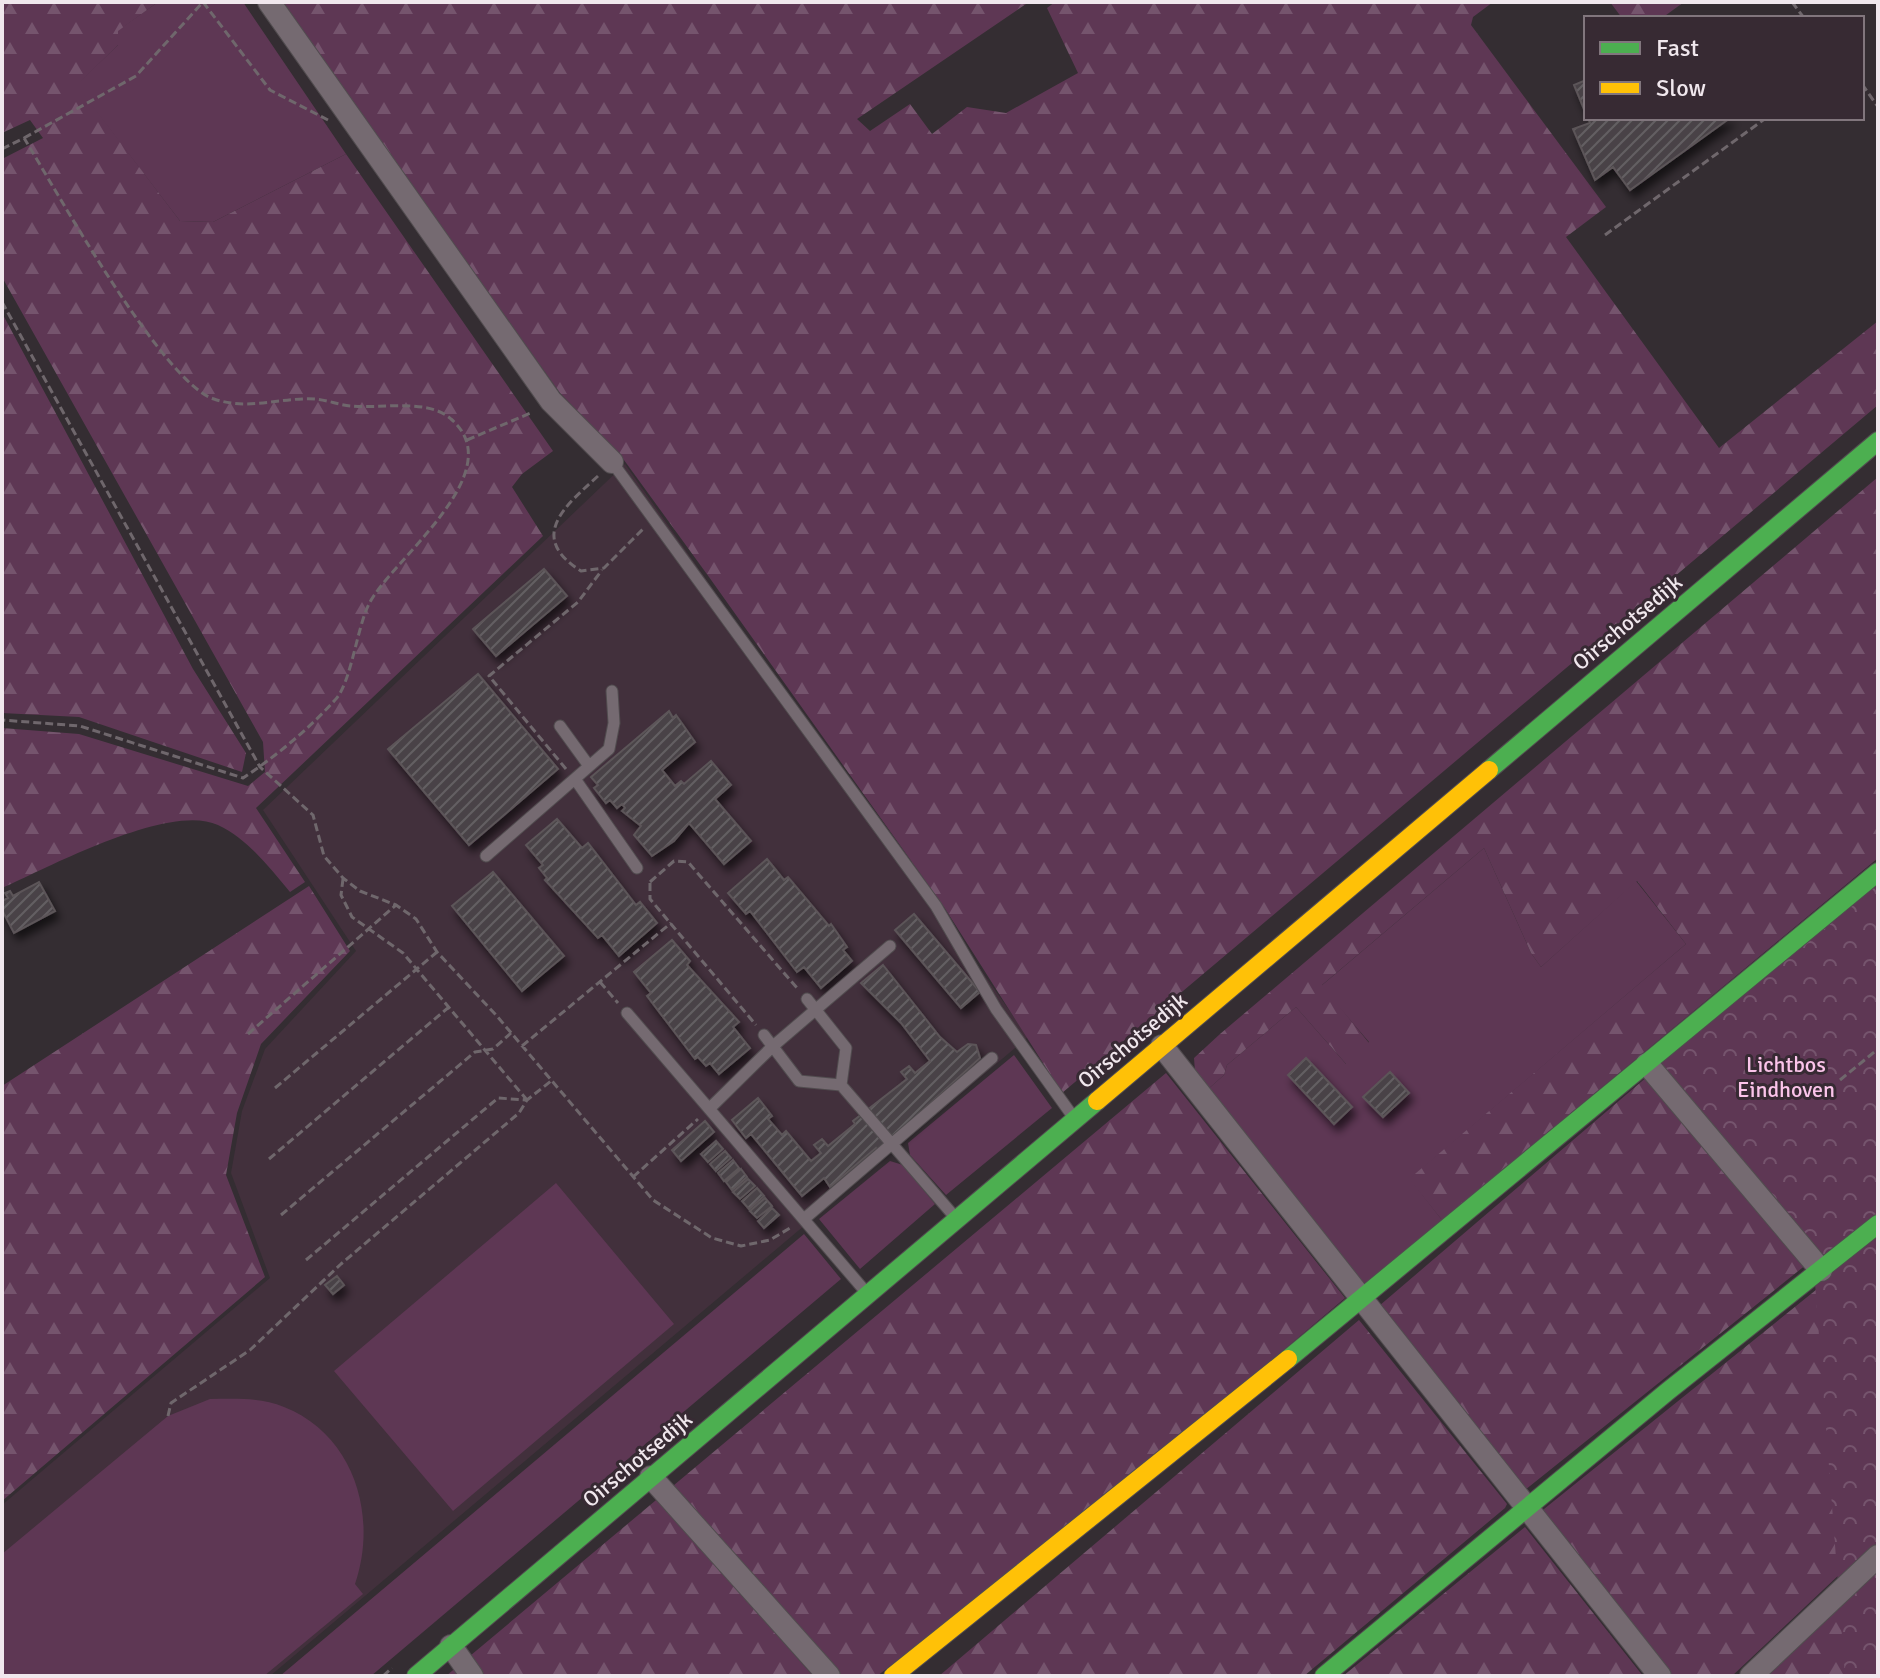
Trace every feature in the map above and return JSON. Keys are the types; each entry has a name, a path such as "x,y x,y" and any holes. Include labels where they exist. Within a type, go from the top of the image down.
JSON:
{"street":[{"path":"269,2 551,401 616,467"},
{"name":"Oirschotsedijk","path":"416,1676 1878,441"},
{"path":"893,1676 1362,1299 1878,872"},
{"path":"1162,1046 1660,1676"},
{"path":"1647,1064 1821,1270"},
{"path":"1324,1676 1525,1507 1878,1224"},
{"path":"651,1477 829,1676"},
{"path":"1751,1676 1878,1556"},
{"path":"451,1646 472,1676"}],"lane":[{"path":"616,467 936,906 996,1009 1075,1119"},
{"path":"486,856 609,749 614,723 612,691"},
{"path":"560,726 589,766"},
{"path":"575,779 637,868"},
{"path":"709,1109 811,1004 890,946"},
{"path":"811,1004 846,1048 841,1085"},
{"path":"627,1013 868,1295"},
{"path":"764,1035 799,1081 841,1085 957,1219"},
{"path":"804,1219 992,1058"}],"path":[{"path":"2,149 136,76 203,2 270,90 337,125"},
{"path":"1864,87 1878,107"},
{"path":"1605,235 1763,120"},
{"path":"2,720 80,726 243,778 260,767 338,698 369,602 435,526 460,484 469,458 467,440 451,417 429,409 350,406 314,399 258,406 212,399 190,384 146,333 24,138"},
{"path":"2,302 260,767 313,815 324,856 343,878 360,891 396,905 416,919 437,952 511,1033 653,1200 712,1238 741,1246 770,1240 804,1219"},
{"path":"467,440 544,408"},
{"path":"616,467 601,474 566,505 555,522 553,541 563,560 581,571 604,568 647,526 648,510"},
{"path":"575,779 489,676 578,602 602,570"},
{"path":"650,882 674,861 688,862 811,1004"},
{"path":"637,868 650,882 650,899 764,1035"},
{"path":"343,878 341,895 352,917 403,953 527,1100"},
{"path":"248,1034 396,905"},
{"path":"522,1046 671,923"},
{"path":"275,1088 437,952"},
{"path":"600,982 627,1013"},
{"path":"269,1159 450,1007"},
{"path":"281,1215 475,1052 487,1050 511,1033"},
{"path":"1840,1080 1878,1049"},
{"path":"168,1416 171,1403 250,1350 341,1264 519,1113 527,1100 551,1081"},
{"path":"306,1260 498,1098 527,1100"},
{"path":"633,1177 709,1109"}],"shaded area":[{"path":"625,464 1028,1037 270,1676 2,1676 2,1505 270,1278 231,1173 242,1111 265,1049 356,951 263,810"}],"green space":[{"path":"2,2 158,2 118,31 118,45 77,85 180,221 213,222 346,154 553,451 522,474 512,487 543,536 256,808 305,882 290,892 239,838 218,825 197,820 141,829 78,853 2,888 2,728 79,734 248,786 265,772 263,742 2,277 2,159 43,138 30,120 2,133"},
{"path":"158,2 243,2 346,154 213,222 180,221 76,85 118,45 117,31"},
{"path":"281,2 1029,2 857,119 870,131 910,104 932,134 967,107 1006,113 1078,73 1047,8 1055,2 1493,2 1473,17 1471,25 1606,207 1566,237 1719,448 1878,321 1878,405 1062,1093 944,907 709,577 624,460 560,393"},
{"path":"1610,2 1684,2 1665,16 1620,16"},
{"path":"2,313 193,669 246,753 242,772 79,717 2,713"},
{"path":"1878,477 1878,858 1442,1220 1409,1179 1686,944 1637,881 1541,967 1531,953 1484,848 1322,985 1369,1043 1347,1065 1296,1007 1227,1065 1224,1075 1207,1090 1195,1071 1194,1058 1220,1034"},
{"path":"1484,848 1531,953 1541,967 1636,881 1686,944 1410,1179 1442,1220 1365,1285 1207,1090 1224,1075 1227,1065 1296,1007 1346,1064 1369,1042 1321,986"},
{"name":"Lichtbos Eindhoven","path":"1878,882 1878,1676 1845,1676 1813,1257 1656,1064"},
{"path":"309,886 350,951 261,1044 237,1113 226,1175 265,1277 2,1501 2,1086"},
{"path":"1014,1055 1052,1108 946,1195 910,1155 908,1143"},
{"path":"1166,1073 1345,1298 1105,1501 877,1676 841,1676 675,1490 660,1502 813,1676 446,1676"},
{"path":"1648,1076 1807,1264 1525,1490 1379,1306"},
{"path":"890,1161 903,1165 935,1204 860,1269 819,1219"},
{"path":"556,1183 674,1324 453,1511 334,1371"},
{"path":"804,1234 841,1279 371,1676 280,1676"},
{"path":"1878,1240 1878,1538 1732,1676 1668,1676 1541,1518 1544,1509"},
{"path":"1359,1320 1507,1504 1505,1508 1304,1676 939,1676"},
{"path":"210,1399 248,1399 275,1404 308,1420 328,1437 344,1458 355,1481 361,1506 364,1532 355,1584 363,1594 264,1676 2,1676 2,1554 168,1416"},
{"path":"1525,1527 1643,1676 1343,1676"},
{"path":"1878,1566 1878,1676 1762,1676"}],"building":[{"path":"1584,81 1584,109 1574,85"},
{"path":"1589,120 1727,120 1630,190 1613,167 1595,180 1573,129 1590,123"},
{"path":"544,569 567,596 496,656 473,629"},
{"path":"478,674 558,769 469,845 388,749"},
{"path":"669,711 673,718 676,715 695,742 662,770 675,786 681,781 684,784 711,761 731,785 715,799 751,841 724,864 689,823 674,841 652,856 634,835 641,826 622,811 625,808 622,804 617,808 610,800 606,803 594,788 598,785 591,777"},
{"path":"557,819 582,848 588,843 636,905 640,902 657,923 619,956 602,935 598,938 545,880 547,878 539,868 543,865 526,845"},
{"path":"767,859 784,880 788,877 829,926 831,924 847,947 843,950 852,961 821,988 804,967 797,972 750,911 746,914 728,893"},
{"path":"493,872 564,956 522,991 452,906"},
{"path":"39,882 55,911 14,933 2,910 2,901 8,898 5,893 10,891 13,896"},
{"path":"914,914 980,992 961,1008 895,930"},
{"path":"672,940 690,961 687,965 739,1022 733,1027 750,1048 719,1074 710,1063 706,1066 698,1057 695,1059 647,996 651,993 634,972"},
{"path":"883,965 940,1037 957,1052 968,1044 976,1045 980,1058 878,1151 876,1148 830,1187 824,1178 802,1196 751,1134 746,1138 732,1120 758,1098 772,1116 768,1119 782,1135 786,1131 811,1161 821,1153 814,1145 822,1139 828,1146 855,1124 853,1121 907,1079 901,1072 909,1066 915,1073 930,1061 901,1023 861,983"},
{"path":"1306,1058 1352,1107 1334,1124 1288,1075"},
{"path":"1390,1072 1409,1093 1383,1117 1363,1097"},
{"path":"705,1121 714,1132 681,1161 672,1150"},
{"path":"716,1141 723,1149 708,1162 701,1154"},
{"path":"725,1151 731,1158 716,1171 710,1164"},
{"path":"733,1160 739,1168 724,1181 718,1173"},
{"path":"741,1169 747,1177 732,1190 726,1182"},
{"path":"748,1179 755,1186 740,1199 733,1192"},
{"path":"757,1188 764,1196 749,1209 742,1201"},
{"path":"765,1198 772,1206 757,1218 750,1211"},
{"path":"772,1208 779,1215 764,1228 758,1221"},
{"path":"337,1276 344,1285 333,1294 325,1285"}],"traffic: fast":[{"path":"1489,770 1878,441"},
{"path":"1288,1359 1878,872"},
{"path":"416,1676 1097,1101"},
{"path":"1324,1676 1668,1391 1878,1224"}],"traffic: slow":[{"path":"1097,1101 1489,770"},
{"path":"893,1676 1288,1359"}]}
